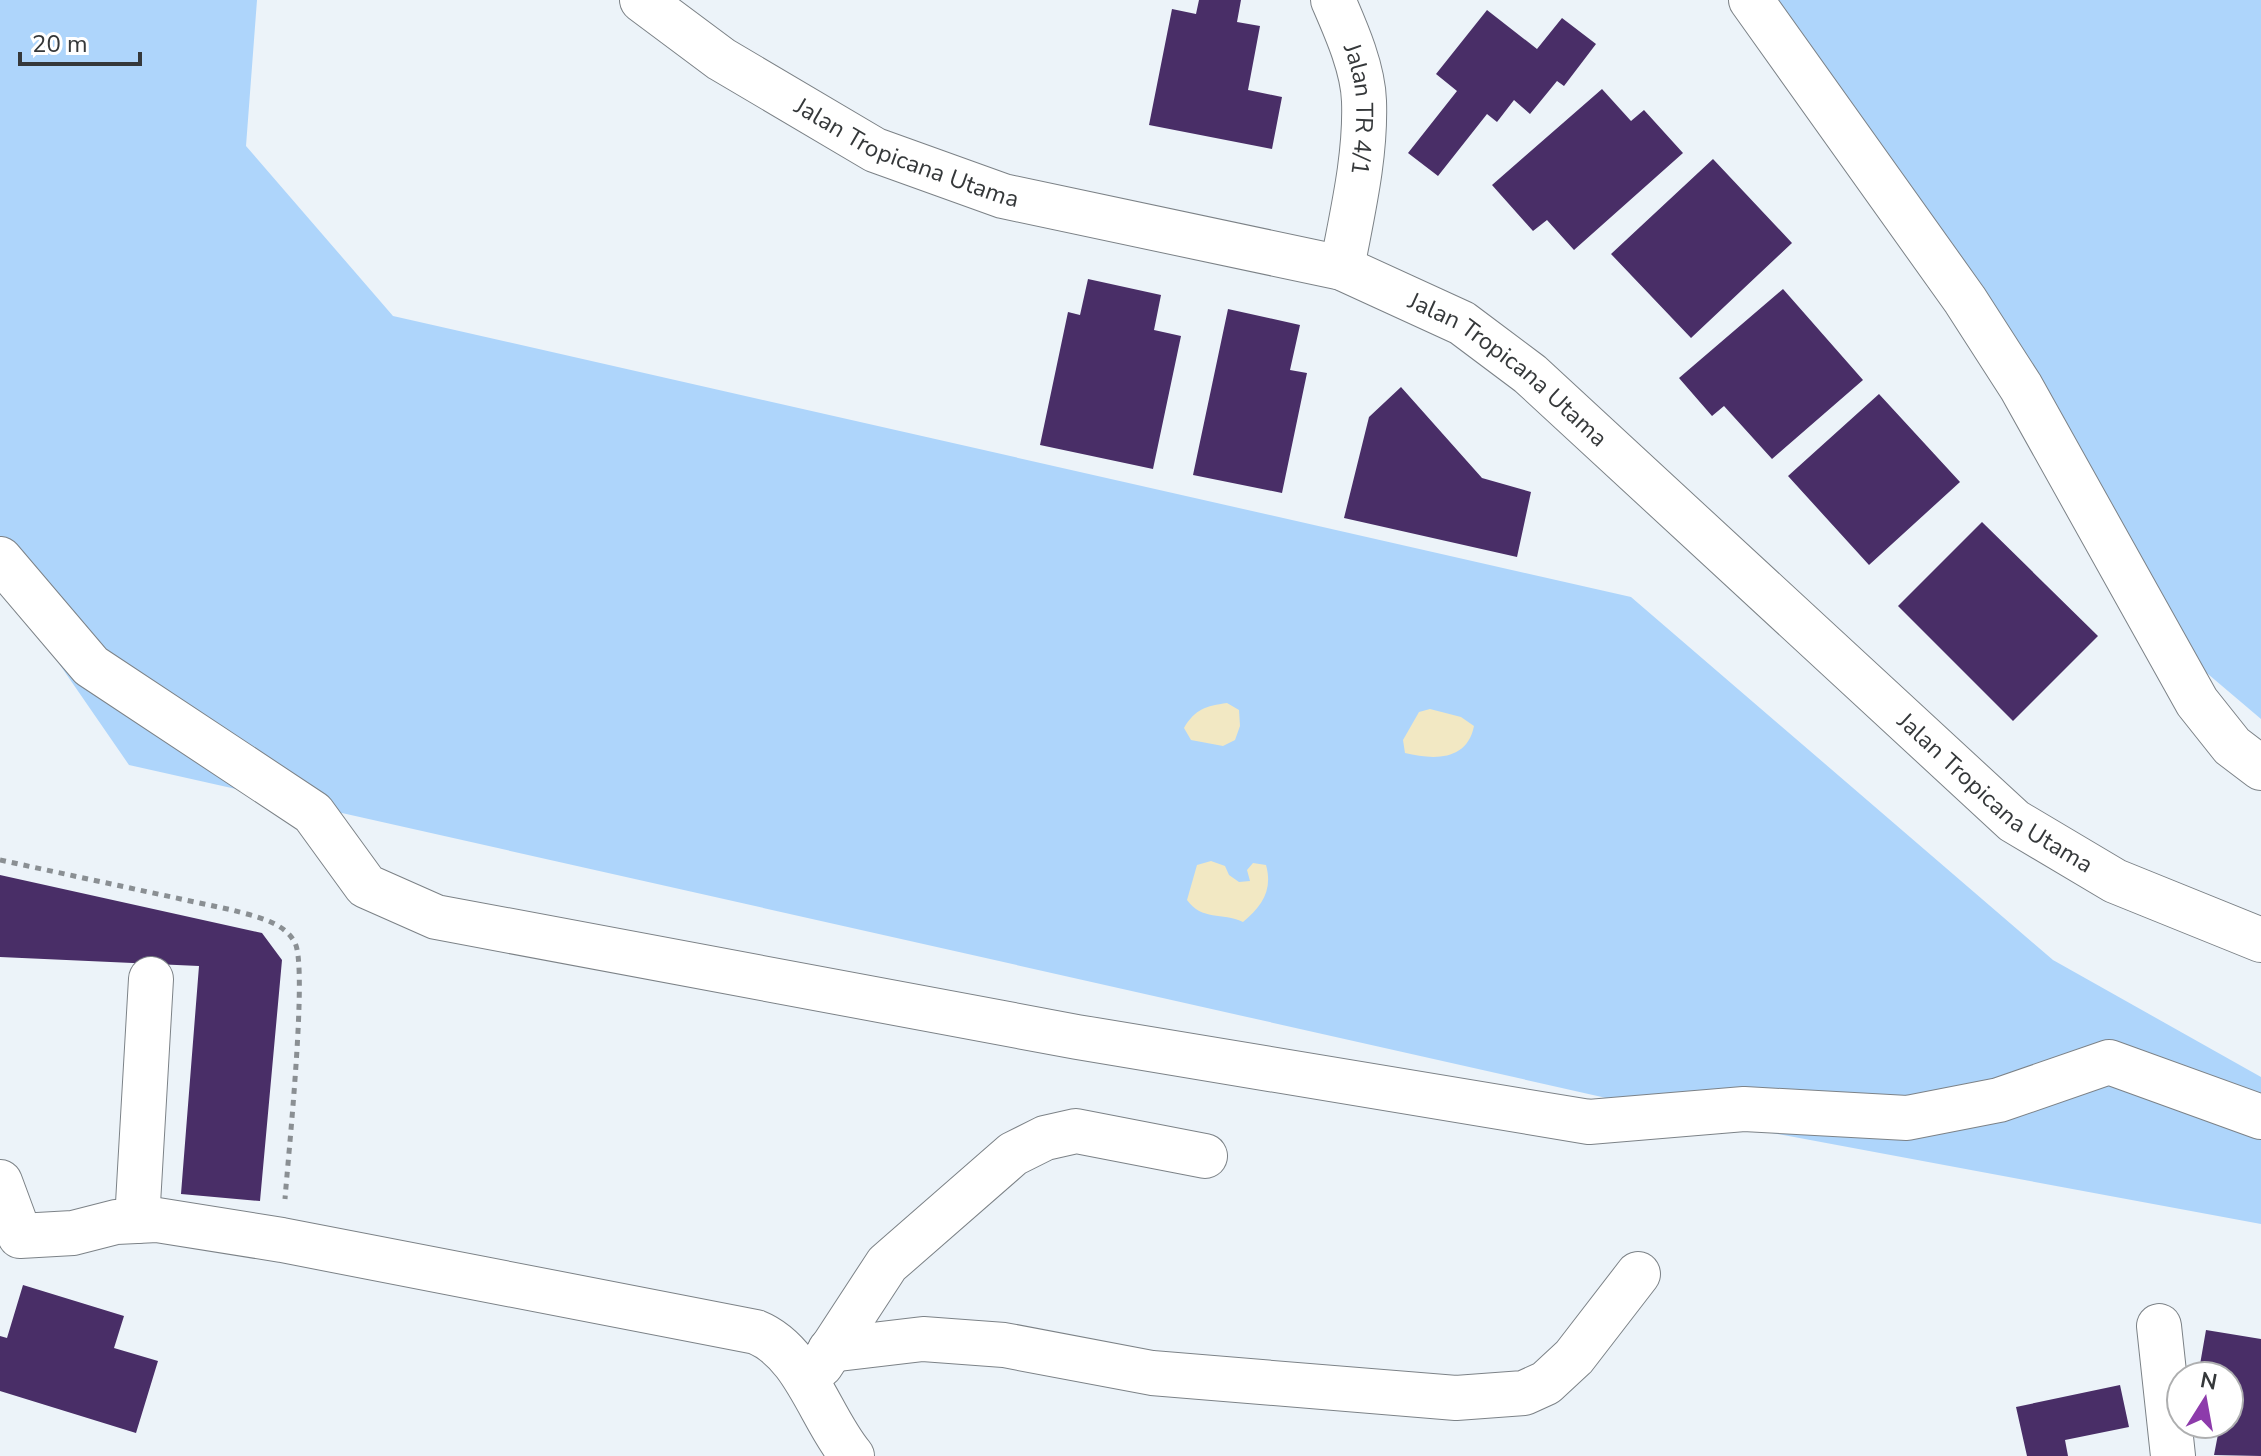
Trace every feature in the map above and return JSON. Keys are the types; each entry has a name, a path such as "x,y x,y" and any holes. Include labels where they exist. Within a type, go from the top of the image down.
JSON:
{"street":[{"name":"Jalan Tropicana Utama","path":"642,0 721,59 875,150 1003,196 1342,268 1462,323 1530,374 2014,821 2115,881 2261,940"},
{"name":"Jalan TR 4/1","path":"1333,0 1347,35 1364,99 1358,184 1342,268"},
{"path":"1751,0 1965,300 2021,387 2197,702 2232,746 2261,768"},
{"path":"0,559 91,666 313,813 366,886 436,917 1061,1035 1589,1122 1744,1109 1907,1118 1999,1100 2109,1062 2261,1117"},
{"path":"137,1221 151,979"},
{"path":"819,1367 887,1264 1013,1154 1045,1138 1076,1131 1205,1156"},
{"path":"0,1182 10,1241 73,1233 116,1222 157,1220 282,1240 756,1332 819,1367 852,1456"},
{"path":"819,1367 923,1339 1004,1345 1182,1376 1456,1398 1524,1393 1546,1383 1574,1357 1638,1274"},
{"path":"2159,1326 2173,1456"}],"path":[{"path":"0,860 232,910 266,920 287,932 297,945 298,1004 282,1240"}],"shaded area":[{"path":"0,0 257,0 246,146 393,316 1631,597 2053,960 2261,1077 2261,1224 1713,1122 129,765 0,578"},
{"path":"1740,0 2261,0 2261,719 2182,652"}],"sand":[{"path":"1227,703 1239,710 1240,726 1235,740 1223,746 1191,740 1184,728 1192,716 1207,707"},
{"path":"1430,709 1461,717 1474,726 1470,737 1457,752 1438,757 1405,753 1403,740 1419,712"},
{"path":"1211,861 1225,866 1229,875 1239,882 1250,881 1247,870 1253,863 1266,865 1267,890 1256,910 1243,922 1206,914 1187,900 1197,865"}],"building":[{"path":"1199,0 1241,0 1237,22 1260,26 1248,90 1282,97 1272,149 1149,125 1172,9 1196,14"},
{"path":"1487,10 1537,49 1562,18 1596,44 1564,86 1557,81 1530,114 1514,100 1497,122 1487,114 1438,176 1408,153 1457,91 1436,74"},
{"path":"1602,89 1631,121 1644,110 1683,153 1574,250 1547,220 1533,231 1492,185"},
{"path":"1713,159 1792,243 1691,338 1611,254"},
{"path":"1088,279 1161,295 1154,330 1181,336 1153,469 1040,445 1068,312 1080,315"},
{"path":"1783,289 1863,380 1772,459 1724,406 1712,416 1679,378"},
{"path":"1228,309 1300,325 1290,370 1307,373 1282,493 1193,475"},
{"path":"1401,387 1482,478 1531,492 1517,557 1344,518 1369,417"},
{"path":"1879,394 1960,482 1869,565 1788,476"},
{"path":"1982,522 2098,636 2013,721 1898,606"},
{"path":"0,875 262,933 282,960 260,1201 181,1194 199,966 0,957"},
{"path":"23,1285 124,1316 114,1348 158,1361 136,1433 0,1391 0,1336 7,1338"},
{"path":"2206,1330 2261,1339 2261,1456 2214,1455 2217,1440 2245,1440 2245,1360 2201,1360"},
{"path":"2120,1385 2129,1427 2065,1440 2068,1456 2027,1456 2016,1407"}]}
